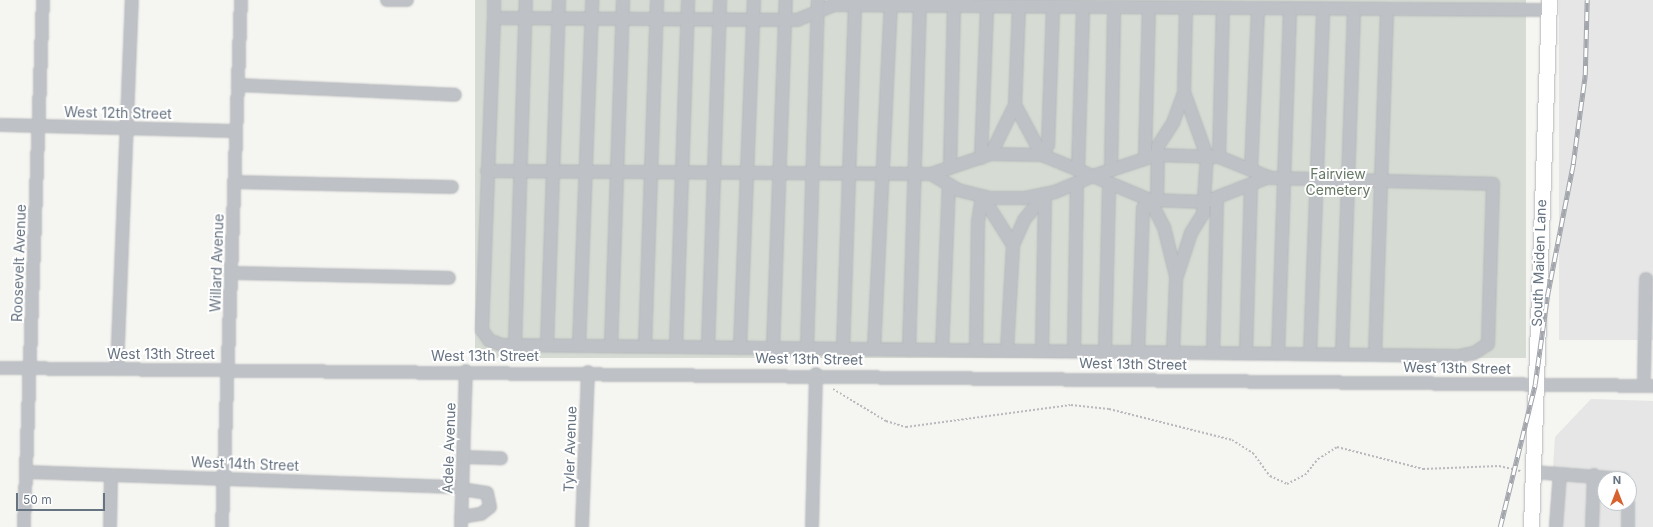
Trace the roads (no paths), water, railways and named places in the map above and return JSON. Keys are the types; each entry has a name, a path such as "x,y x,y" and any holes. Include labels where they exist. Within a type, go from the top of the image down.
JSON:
{"main road":[{"name":"South Maiden Lane","path":"1531,527 1549,5"}],"street":[{"name":"Roosevelt Avenue","path":"24,527 31,368 43,0"},
{"path":"117,369 132,0"},
{"name":"Willard Avenue","path":"222,527 241,0"},
{"path":"387,0 406,0"},
{"path":"494,0 482,330 488,340 515,345 1458,356 1474,353 1488,344 1493,184 1285,179 1269,177 1219,157 1157,155 1144,158 1045,194 1023,198 982,196 949,184 931,174"},
{"path":"515,345 526,0"},
{"path":"547,345 559,0"},
{"path":"579,346 592,0"},
{"path":"611,346 623,0"},
{"path":"645,346 657,0"},
{"path":"676,347 688,0"},
{"path":"708,347 716,172 720,0"},
{"path":"740,348 754,0"},
{"path":"773,348 786,0"},
{"path":"806,348 818,0"},
{"path":"494,18 525,17 753,22 786,20 817,13 834,5 1149,8 1170,4 1186,9 1258,10 1284,7 1323,11 1387,10 1452,5 1549,5"},
{"path":"843,349 851,174 855,5"},
{"path":"874,349 884,174 891,6"},
{"path":"910,350 920,6"},
{"path":"950,168 954,6"},
{"path":"986,156 987,6"},
{"path":"986,156 1015,105 1019,6"},
{"path":"1042,155 1048,145 1053,7"},
{"path":"1078,170 1083,7"},
{"path":"1278,354 1285,179 1284,7"},
{"path":"1111,170 1114,8"},
{"path":"1144,158 1149,8"},
{"path":"1186,9 1184,92 1207,156 1211,201 1214,353"},
{"path":"1219,157 1223,9"},
{"path":"1251,170 1258,10"},
{"path":"1375,355 1387,10"},
{"path":"1310,354 1323,11"},
{"path":"1342,354 1354,11"},
{"path":"238,85 455,95"},
{"path":"1173,352 1176,279 1164,227 1154,200 1157,155 1184,92"},
{"path":"1015,105 1042,155"},
{"name":"West 12th Street","path":"0,125 236,131"},
{"path":"487,171 931,174 986,156 1042,155 1154,200 1211,201 1269,177"},
{"path":"234,182 452,187"},
{"path":"1074,351 1077,183"},
{"path":"1105,352 1109,183"},
{"path":"942,350 949,184"},
{"path":"1246,353 1251,185"},
{"path":"1007,350 1013,245 1024,220 1045,194"},
{"path":"1042,351 1045,194"},
{"path":"982,196 1013,245"},
{"path":"976,350 978,222 982,196"},
{"path":"1138,352 1143,208 1154,200"},
{"path":"1176,279 1211,201"},
{"path":"231,273 449,278"},
{"path":"1646,279 1648,376"},
{"name":"West 13th Street","path":"0,368 466,370 816,377 1617,384 1653,386"},
{"name":"Adele Avenue","path":"461,522 466,370"},
{"name":"Tyler Avenue","path":"582,527 588,372"},
{"name":"West 13th Street","path":"1617,384 1648,376"},
{"path":"812,527 816,377"},
{"path":"464,457 500,458"},
{"name":"West 14th Street","path":"26,472 462,488 487,492 490,507 488,512 461,522"},
{"path":"1533,472 1597,475"},
{"path":"1556,527 1560,474"},
{"path":"110,527 111,475"},
{"path":"1592,527 1594,475"},
{"path":"1628,511 1628,527"}],"railway":[{"path":"1500,527 1535,384 1547,297 1573,164 1585,75 1587,0"}],"park label":[{"name":"Fairview Cemetery","path":"1338,182"}]}
